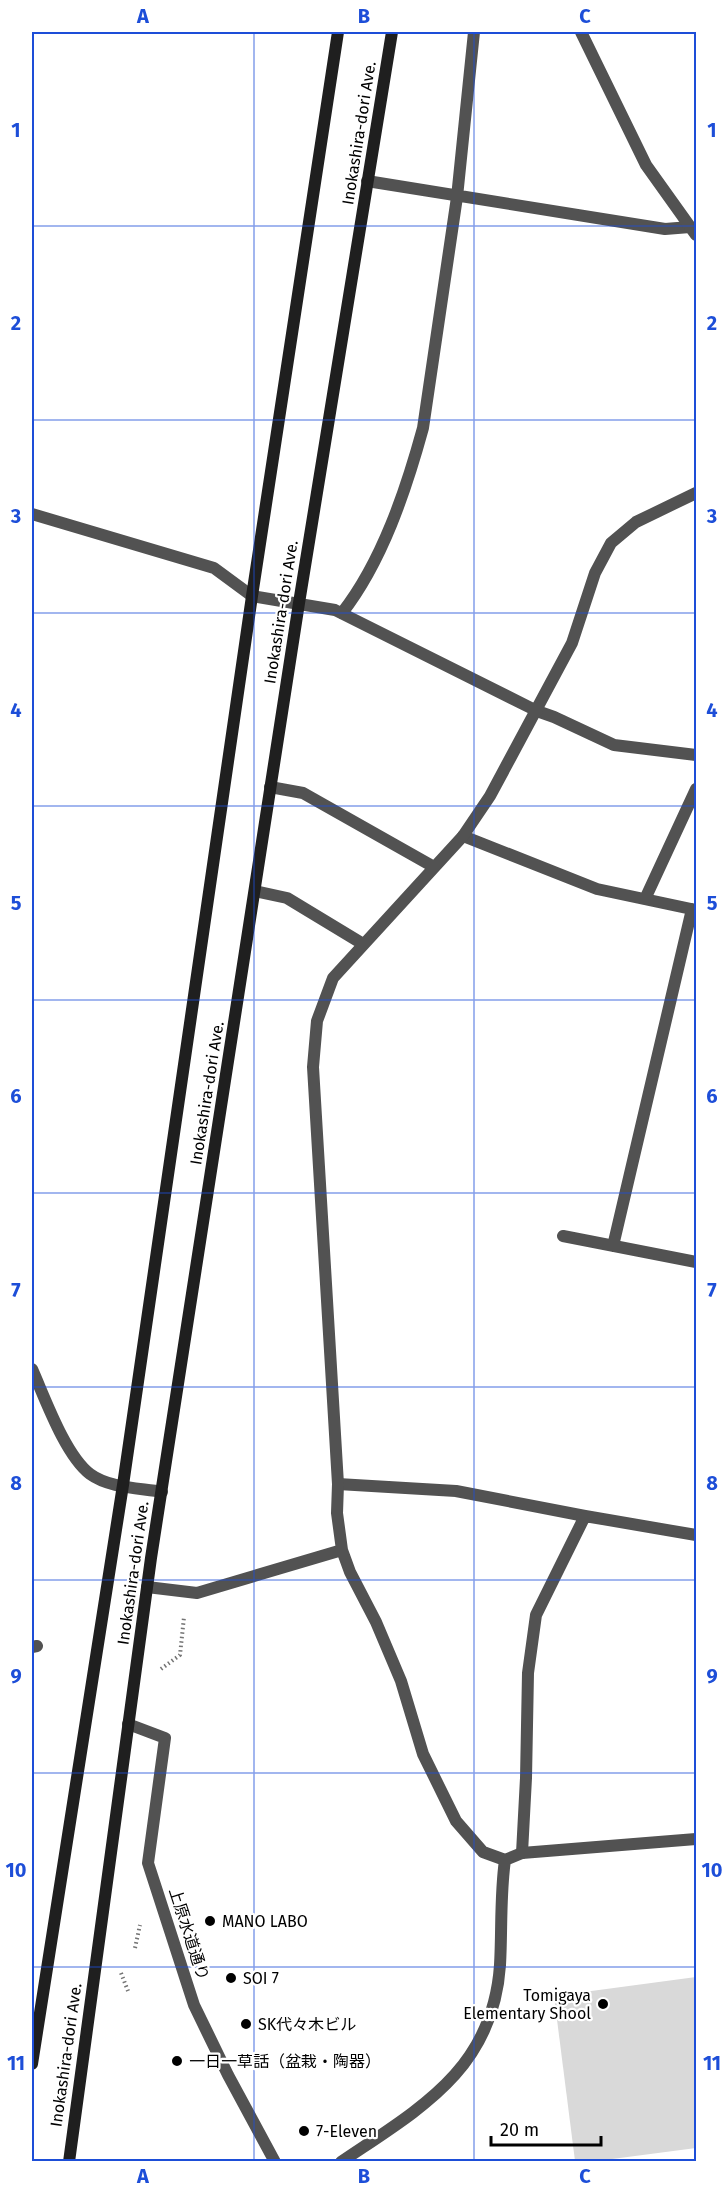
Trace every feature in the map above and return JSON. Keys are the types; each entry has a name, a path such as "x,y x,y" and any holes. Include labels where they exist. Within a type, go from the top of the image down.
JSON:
{"main road":[{"name":"Inokashira-dori Ave.","path":"32,2064 123,1485 252,596 338,32"},
{"name":"Inokashira-dori Ave.","path":"69,2162 147,1587 270,787 392,32"}],"street":[{"path":"342,613 357,594 375,562 414,461 423,428 457,197 474,32"},
{"path":"581,32 646,165 693,231"},
{"path":"367,182 665,230 693,231"},
{"path":"696,493 636,522 611,543 595,573 572,643 490,796 463,836 333,978 317,1021 313,1068 338,1484 337,1513 342,1550 401,1681 423,1754 456,1821 483,1852 505,1860 522,1853 696,1839"},
{"path":"32,514 214,568 252,596 335,610 537,711 614,745 696,755"},
{"path":"270,787 303,793 434,867"},
{"path":"645,899 696,789"},
{"path":"463,836 597,889 694,909 613,1246"},
{"path":"255,891 287,898 363,944"},
{"path":"563,1236 696,1262"},
{"path":"32,1369 73,1456 90,1474 107,1482 162,1492"},
{"path":"338,1484 456,1491 696,1535"},
{"path":"522,1853 528,1673 536,1615 585,1516"},
{"path":"147,1587 197,1593 342,1550"},
{"name":"上原水道通り","path":"128,1724 165,1738 148,1863 194,2005 228,2075 275,2162"},
{"path":"340,2162 422,2107 464,2065 486,2026 491,2016 500,1967 502,1878 505,1860"}],"shaded area":[{"path":"696,1977 696,2148 597,2161 575,2161 554,1996"}],"place":[{"name":"MANO LABO","path":"210,1921"},
{"name":"SOI 7","path":"231,1978"},
{"name":"Tomigaya Elementary Shool","path":"603,2004"},
{"name":"SK代々木ビル","path":"246,2024"},
{"name":"一日一草話（盆栽・陶器）","path":"177,2061"},
{"name":"7-Eleven","path":"304,2131"}]}
